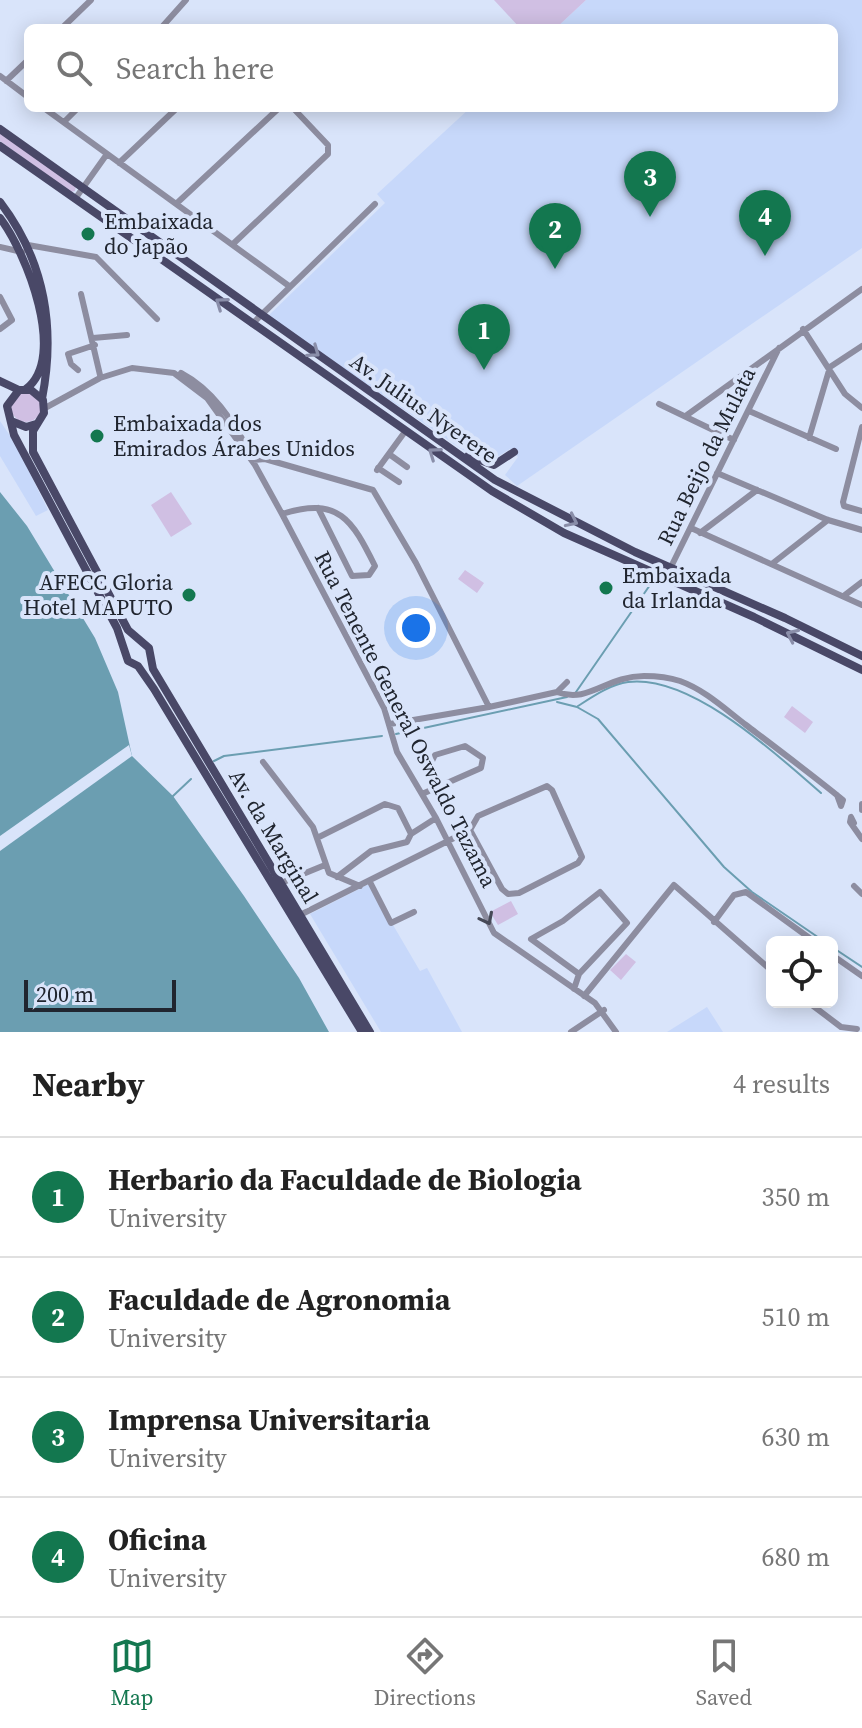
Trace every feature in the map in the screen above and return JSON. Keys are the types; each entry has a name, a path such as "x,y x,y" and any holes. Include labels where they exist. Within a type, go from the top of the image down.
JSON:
{"main road":[{"name":"Av. Julius Nyerere","path":"0,129 459,455 524,496 862,656"},
{"name":"Av. Julius Nyerere","path":"0,146 404,433 499,495 564,533 862,670"},
{"path":"0,202 39,275 49,323 43,402 36,424 26,427 11,421"},
{"path":"0,218 25,249"},
{"name":"Av. da Marginal","path":"25,249 38,306 42,351 39,376 3,403 20,448 126,650 128,661 138,666 370,1032"},
{"path":"0,381 43,402"},
{"name":"Av. da Marginal","path":"36,424 33,452 128,630 149,648 149,659 300,915 306,933 362,1032"},
{"path":"459,455 494,465 514,452"},
{"path":"126,650 135,641 143,642"},
{"path":"138,666 149,659"}],"street":[{"path":"66,24 91,0"},
{"path":"165,24 187,1"},
{"path":"24,63 3,79 24,94"},
{"path":"50,112 234,243 289,286"},
{"path":"64,122 74,112"},
{"path":"119,163 173,112"},
{"path":"177,203 275,112"},
{"path":"234,243 329,151 328,145 297,112"},
{"path":"75,199 107,154"},
{"path":"252,324 375,204"},
{"path":"0,247 96,257 131,296 157,319"},
{"path":"687,415 862,289"},
{"path":"81,294 100,375"},
{"path":"0,297 12,320 0,329"},
{"path":"803,329 845,394 862,408"},
{"path":"78,370 71,364 68,354 94,342 127,335"},
{"path":"809,438 830,367 862,346"},
{"name":"Rua Beijo da Mulata","path":"665,579 779,348"},
{"name":"Rua Tenente General Oswaldo Tazama","path":"43,402 122,366 144,363 183,374 218,404 282,514 390,724 397,752 436,818 495,935 604,1010 616,1032"},
{"name":"Rua Tenente General Oswaldo Tazama","path":"43,402 122,370 162,369 199,389 254,462"},
{"path":"659,404 734,440"},
{"path":"749,411 836,449"},
{"path":"862,427 844,506 862,511"},
{"path":"399,482 377,469 404,433"},
{"path":"389,454 407,467"},
{"path":"254,462 265,459 373,490 416,563 489,707"},
{"path":"717,473 828,520 862,530"},
{"path":"700,533 757,490"},
{"path":"282,514 318,508 353,522 375,566 369,575 352,576 318,508"},
{"path":"773,563 828,520"},
{"path":"691,528 862,605"},
{"path":"845,595 862,582"},
{"path":"390,724 560,693 581,697 626,676 665,677 682,682 719,704 837,795"},
{"path":"560,693 567,682"},
{"path":"481,708 484,695"},
{"path":"422,794 481,768 483,758 465,746 435,755 431,763 440,786"},
{"path":"263,762 306,817 317,838 325,865 337,877 360,886"},
{"path":"300,915 470,830 472,821 478,816 547,786 570,825 582,857 578,863 519,893 508,894 502,889 470,830"},
{"path":"317,838 385,804 398,808 411,834"},
{"path":"862,804 862,810"},
{"path":"337,877 364,855 407,842 411,834 436,818"},
{"path":"854,823 862,839"},
{"path":"281,883 325,865"},
{"path":"370,882 391,923 414,912"},
{"path":"584,996 672,885 677,886 766,966"},
{"path":"854,886 862,894"},
{"path":"714,922 734,895 741,891 806,936"},
{"path":"574,989 579,974 627,923 600,892 563,921 531,939 579,974"},
{"path":"838,959 862,976"},
{"path":"816,1008 841,1027 858,1030"},
{"path":"571,1032 604,1010"}],"shaded area":[{"path":"494,0 586,0 560,24 516,24"},
{"path":"586,0 862,0 862,248 517,486 505,475 518,457 510,449 491,461 461,449 268,316 385,203 377,194 466,112 838,112 838,24 560,24"},
{"path":"0,133 76,186 75,191 71,192 0,141"},
{"path":"26,392 32,393 40,401 40,413 32,421 26,422 20,421 12,413 11,407 12,401 20,393"},
{"path":"0,421 15,443 48,510 36,516 0,456"},
{"path":"0,492 27,526 95,638 118,692 132,756 173,796 299,978 329,1032 0,1032"},
{"path":"171,492 192,524 171,537 151,505"},
{"path":"465,570 484,583 477,593 458,579"},
{"path":"792,706 813,722 805,733 784,717"},
{"path":"369,884 420,971 427,968 462,1032 381,1032 310,914"},
{"path":"511,901 518,914 498,925 490,912"},
{"path":"626,954 636,962 621,980 610,970"},
{"path":"707,1007 723,1032 667,1032"}],"pier":[{"path":"129,745 132,756 0,851 0,836"}],"waterway":[{"path":"576,692 650,585"},
{"path":"578,706 608,688 628,682 653,683 678,690 731,720 821,793"},
{"path":"396,734 567,697"},
{"path":"557,702 577,707 598,719 724,867 752,892 816,936"},
{"path":"214,761 224,756 382,736"},
{"path":"173,796 191,779"},
{"path":"838,951 862,967"}],"place":[{"name":"Imprensa Universitaria","path":"650,217"},
{"name":"Embaixada do Japão","path":"88,234"},
{"name":"Oficina","path":"765,256"},
{"name":"Faculdade de Agronomia","path":"555,269"},
{"name":"Herbario da Faculdade de Biologia","path":"484,370"},
{"name":"Embaixada dos Emirados Árabes Unidos","path":"97,436"},
{"name":"Embaixada da Irlanda","path":"606,588"},
{"name":"AFECC Gloria Hotel MAPUTO","path":"189,595"}]}
